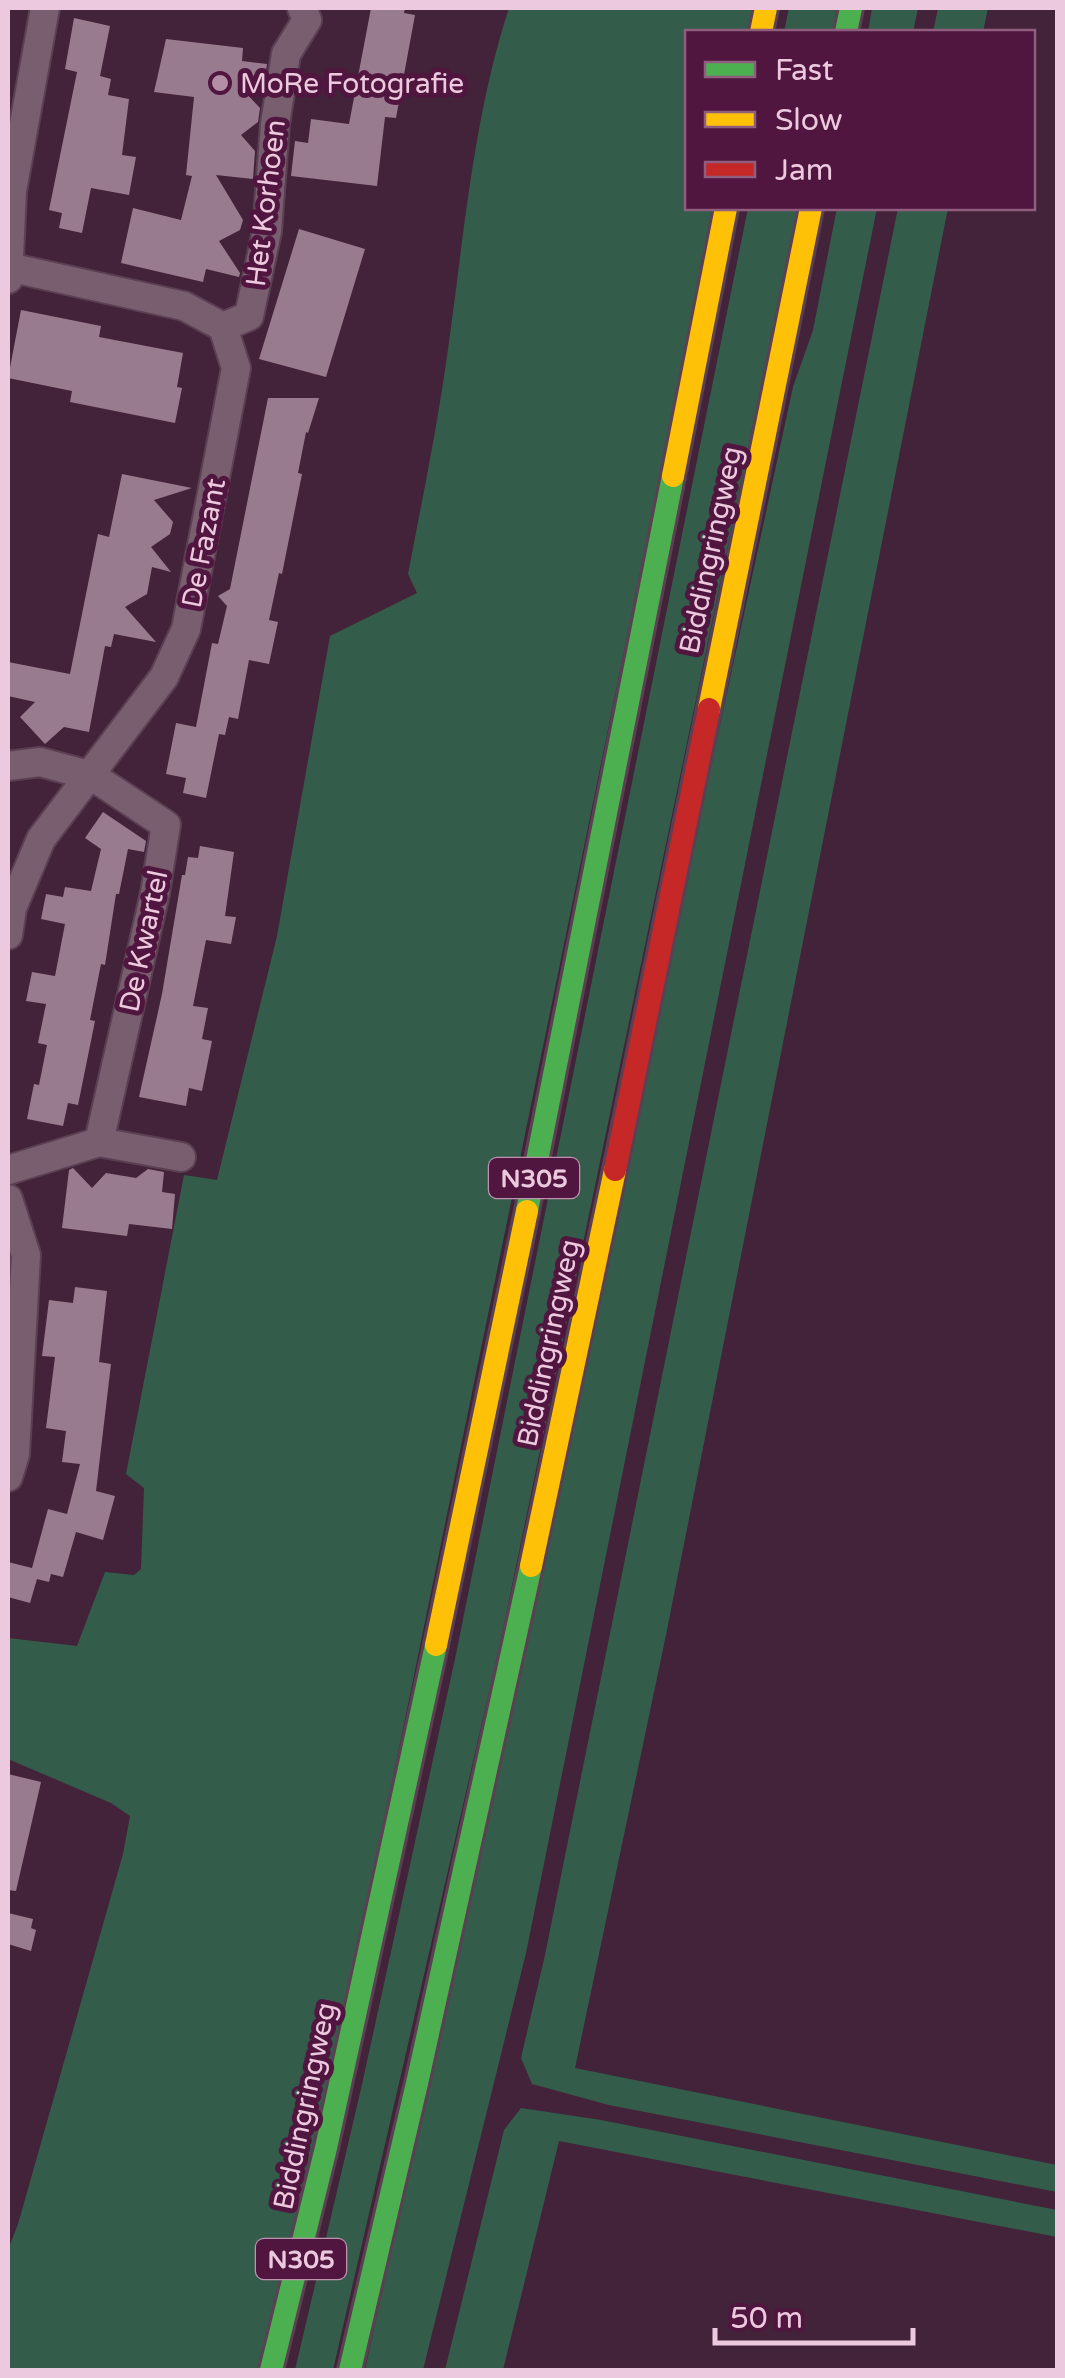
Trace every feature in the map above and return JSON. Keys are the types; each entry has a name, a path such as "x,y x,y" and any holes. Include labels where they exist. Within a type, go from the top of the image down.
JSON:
{"main road":[{"name":"Biddingringweg","path":"271,2370 304,2249 473,1477 726,210"},
{"name":"Biddingringweg","path":"350,2370 589,1300 811,210"}],"street":[{"path":"46,8 12,191 8,272 184,306 223,327"},
{"name":"Het Korhoen","path":"223,327 250,316 267,231 275,124 286,54 307,20 302,8"},
{"name":"De Fazant","path":"8,935 12,908 42,839 164,677 186,630 236,368 223,327"},
{"path":"8,766 40,762 92,776"},
{"name":"De Kwartel","path":"92,776 166,825 155,893 99,1142"},
{"path":"8,1170 99,1142 181,1157"},
{"path":"8,1199 26,1255 15,1454 8,1477"}],"green space":[{"path":"509,8 756,8 751,30 685,30 685,210 715,210 340,2036 260,2370 8,2370 8,2250 123,1854 130,1816 111,1803 8,1759 8,1638 77,1646 105,1572 134,1575 141,1569 144,1488 126,1474 184,1175 217,1180 277,936 330,636 417,593 408,574 441,396 469,188 496,52"},
{"path":"789,8 839,8 834,30 784,30"},
{"path":"872,8 918,8 913,30 868,30"},
{"path":"938,8 988,8 983,30 933,30"},
{"path":"748,210 798,210 498,1653 333,2370 295,2370 455,1659"},
{"path":"837,210 877,210 526,1953 423,2370 365,2370 793,387 813,330"},
{"path":"898,210 948,210 666,1635 575,2068 1057,2165 1057,2192 609,2105 532,2084 521,2058"},
{"path":"521,2108 601,2120 1057,2210 1057,2237 559,2141 503,2370 445,2370 504,2130"}],"building":[{"path":"371,8 405,8 404,13 415,15 396,118 385,117 377,186 291,176 295,141 308,143 311,119 349,124"},
{"path":"74,18 110,26 100,76 111,79 108,95 129,99 122,155 136,157 129,195 91,188 82,233 59,228 62,213 49,210 77,72 65,69"},
{"path":"166,39 243,48 242,61 267,64 265,77 244,91 260,108 258,122 241,135 255,151 253,179 216,175 243,220 240,230 219,241 239,277 206,269 203,282 121,263 133,208 181,220 192,176 186,175 194,97 154,92"},
{"path":"299,229 365,249 326,377 259,359"},
{"path":"21,310 101,326 99,337 183,353 175,423 70,402 72,391 8,378"},
{"path":"268,398 319,398 306,432 298,473 302,474 269,620 278,622 269,664 249,660 238,719 229,717 225,735 219,734 206,798 183,793 186,778 166,774 176,723 196,727 212,643 218,644 227,606 218,596 230,589"},
{"path":"122,474 192,488 154,500 173,522 170,534 151,547 171,572 152,567 147,594 125,607 156,642 114,634 111,647 105,646 89,732 64,727 45,744 20,717 35,702 8,696 8,662 70,674 98,534 109,537"},
{"path":"103,812 146,841 144,852 128,849 90,1020 95,1021 78,1105 68,1103 63,1126 27,1119 47,1045 38,1043 46,1004 26,1001 32,972 55,976 65,924 41,919 46,894 63,897 65,887 91,891 101,849 85,838"},
{"path":"200,846 234,852 225,916 236,917 231,944 206,940 193,1006 208,1008 202,1039 212,1041 202,1091 189,1088 186,1106 139,1097 182,875 188,857 198,858"},
{"path":"73,1168 92,1188 106,1173 136,1178 148,1169 164,1172 162,1192 175,1194 172,1229 129,1224 127,1236 62,1228 69,1170"},
{"path":"75,1287 107,1291 99,1362 111,1364 96,1491 115,1496 103,1540 76,1532 63,1577 51,1574 49,1582 37,1579 30,1603 8,1597 8,1562 32,1568 48,1509 67,1514 80,1464 62,1462 66,1431 46,1428 55,1357 42,1356 49,1300 73,1303"},
{"path":"8,1774 41,1782 16,1891 8,1890"},
{"path":"8,1913 33,1919 31,1928 36,1930 31,1951 8,1944"}],"traffic: fast":[{"path":"846,30 851,8"},
{"path":"527,1211 673,476"},
{"path":"350,2370 531,1566"},
{"path":"271,2370 326,2148 436,1645"}],"traffic: slow":[{"path":"761,30 766,8"},
{"path":"673,476 726,210"},
{"path":"709,709 811,210"},
{"path":"531,1566 615,1170"},
{"path":"436,1645 527,1211"}],"traffic: jam":[{"path":"615,1170 709,709"}],"place":[{"name":"MoRe Fotografie","path":"220,83"}]}
